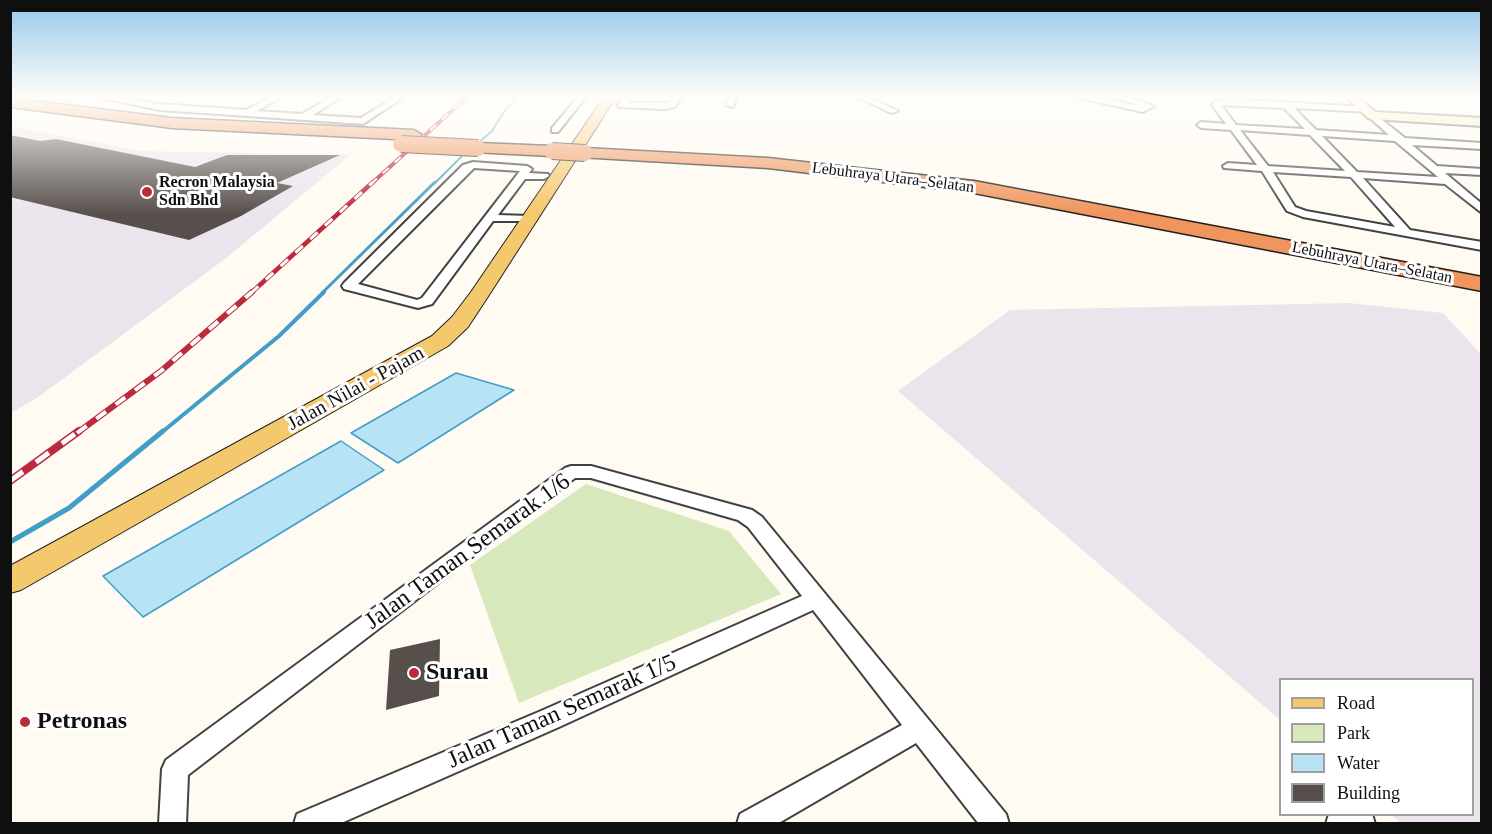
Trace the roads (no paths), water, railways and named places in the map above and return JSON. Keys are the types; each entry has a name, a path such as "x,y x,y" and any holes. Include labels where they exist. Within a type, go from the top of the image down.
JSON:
{"highway":[{"name":"Lebuhraya Utara–Selatan","path":"314,136 483,143 555,141 587,148 768,163 974,187 1482,284"},
{"name":"Lebuhraya Utara–Selatan","path":"351,136 407,140"},
{"name":"Lebuhraya Utara–Selatan","path":"587,148 777,155 942,174 1043,190 1482,273"}],"main road":[{"name":"Jalan Nilai - Pajam","path":"10,565 430,336 464,295 512,219 573,136"},
{"name":"Jalan Nilai - Pajam","path":"10,581 440,341 460,322 512,219 579,136"}],"street":[{"path":"555,141 558,136"},
{"path":"1240,136 1265,168 1291,209 1482,246"},
{"path":"1317,136 1406,232"},
{"path":"1361,136 1482,146"},
{"path":"1395,136 1476,202 1482,210"},
{"path":"467,166 526,168 522,176 512,219 423,304 349,286 467,166"},
{"path":"1228,166 1450,181"},
{"path":"1435,168 1482,172"},
{"path":"522,176 544,176"},
{"name":"Jalan Taman Semarak 1/6","path":"172,824 175,770 571,472 591,472 745,515 755,522 996,824"},
{"name":"Jalan Taman Semarak 1/5","path":"307,824 561,714 816,599"},
{"path":"750,824 919,728"}],"water":[{"path":"456,373 514,390 398,463 351,433"},
{"path":"341,441 384,470 143,617 103,576"}],"waterway":[{"path":"477,144 486,136"},
{"path":"434,184 465,153"},
{"path":"322,293 435,182"},
{"path":"161,433 279,336 324,292"},
{"path":"10,542 69,508 163,431"}],"railway":[{"path":"371,184 424,136"},
{"path":"251,293 373,182"},
{"path":"77,433 161,371 252,292"},
{"path":"10,481 79,431"}],"place":[{"name":"Recron Malaysia Sdn Bhd","path":"147,192"},
{"name":"Surau","path":"414,673"},
{"name":"Petronas","path":"25,722"}]}
